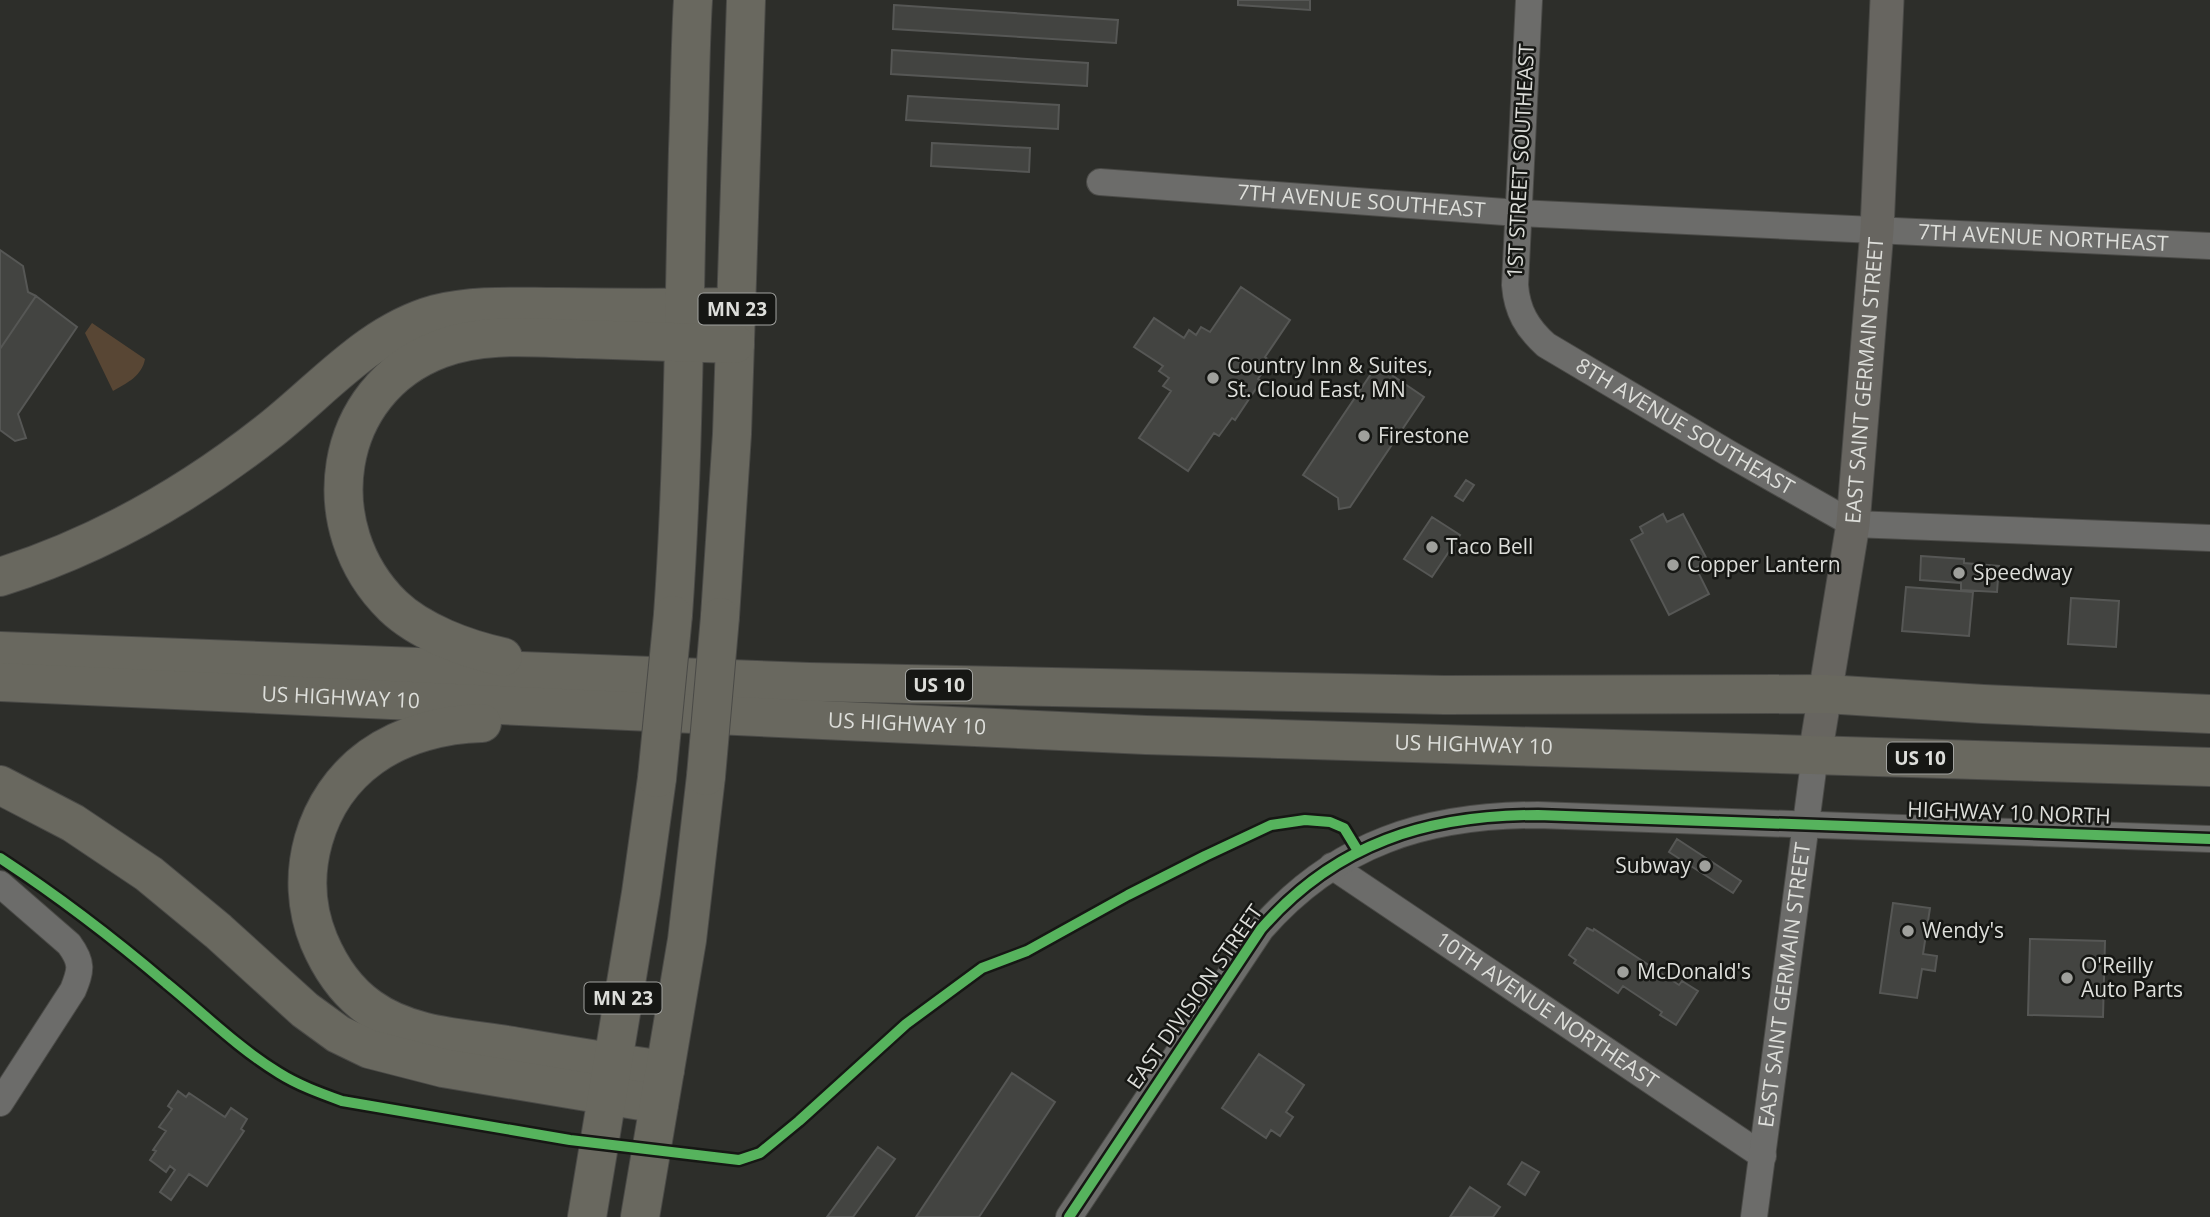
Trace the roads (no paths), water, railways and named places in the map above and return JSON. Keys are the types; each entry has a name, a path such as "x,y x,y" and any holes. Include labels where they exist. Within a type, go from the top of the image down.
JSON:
{"highway":[{"name":"MN 23","path":"587,1217 641,893 657,778 673,615 685,325 693,0"},
{"name":"MN 23","path":"640,1217 687,940 706,776 720,617 732,434 746,0"},
{"path":"0,577 116,530 161,505 271,430 343,366 374,343 435,314 508,307 685,325"},
{"path":"636,676 488,654 438,635 395,608 372,580 355,553 344,509 344,468 348,448 368,405 384,386 398,372 422,356 442,348 468,341 685,325 736,325"},
{"name":"US HIGHWAY 10","path":"0,651 823,682 1444,695 1826,694"},
{"name":"US HIGHWAY 10","path":"0,682 1146,735 1815,755"},
{"name":"US 10","path":"1826,694 2210,714"},
{"path":"610,1080 423,1031 387,1018 358,999 332,966 313,927 307,887 311,848 327,807 354,771 372,756 416,734 470,723 678,714"},
{"name":"US 10","path":"1815,755 2210,767"},
{"path":"0,785 73,823 149,874 306,1010 338,1034 369,1049 400,1058 662,1087"}],"main road":[{"name":"EAST SAINT GERMAIN STREET","path":"1815,755 1853,524 1877,230 1887,0"}],"street":[{"name":"1ST STREET SOUTHEAST","path":"1523,321 1516,301 1515,285 1530,0"},
{"name":"7TH AVENUE SOUTHEAST","path":"1100,183 1518,213 1877,230"},
{"name":"7TH AVENUE NORTHEAST","path":"1877,230 2210,246"},
{"name":"8TH AVENUE SOUTHEAST","path":"1523,321 1546,345 1853,524"},
{"path":"1853,524 2210,538"},
{"name":"EAST SAINT GERMAIN STREET","path":"1754,1217 1815,755"},
{"name":"EAST DIVISION STREET","path":"1069,1217 1261,929 1293,895 1332,866 1364,848 1430,826 1506,815 1806,826"},
{"name":"HIGHWAY 10 NORTH","path":"1806,826 2210,839"},
{"name":"10TH AVENUE NORTHEAST","path":"1332,866 1763,1156"},
{"path":"0,884 69,944 78,956 80,970 73,990 0,1103"}],"place":[{"name":"Country Inn & Suites, St. Cloud East, MN","path":"1213,378"},
{"name":"Firestone","path":"1364,436"},
{"name":"Taco Bell","path":"1432,547"},
{"name":"Copper Lantern","path":"1673,565"},
{"name":"Speedway","path":"1959,573"},
{"name":"Subway","path":"1705,866"},
{"name":"Wendy's","path":"1908,931"},
{"name":"McDonald's","path":"1623,972"},
{"name":"O'Reilly Auto Parts","path":"2067,978"}]}
